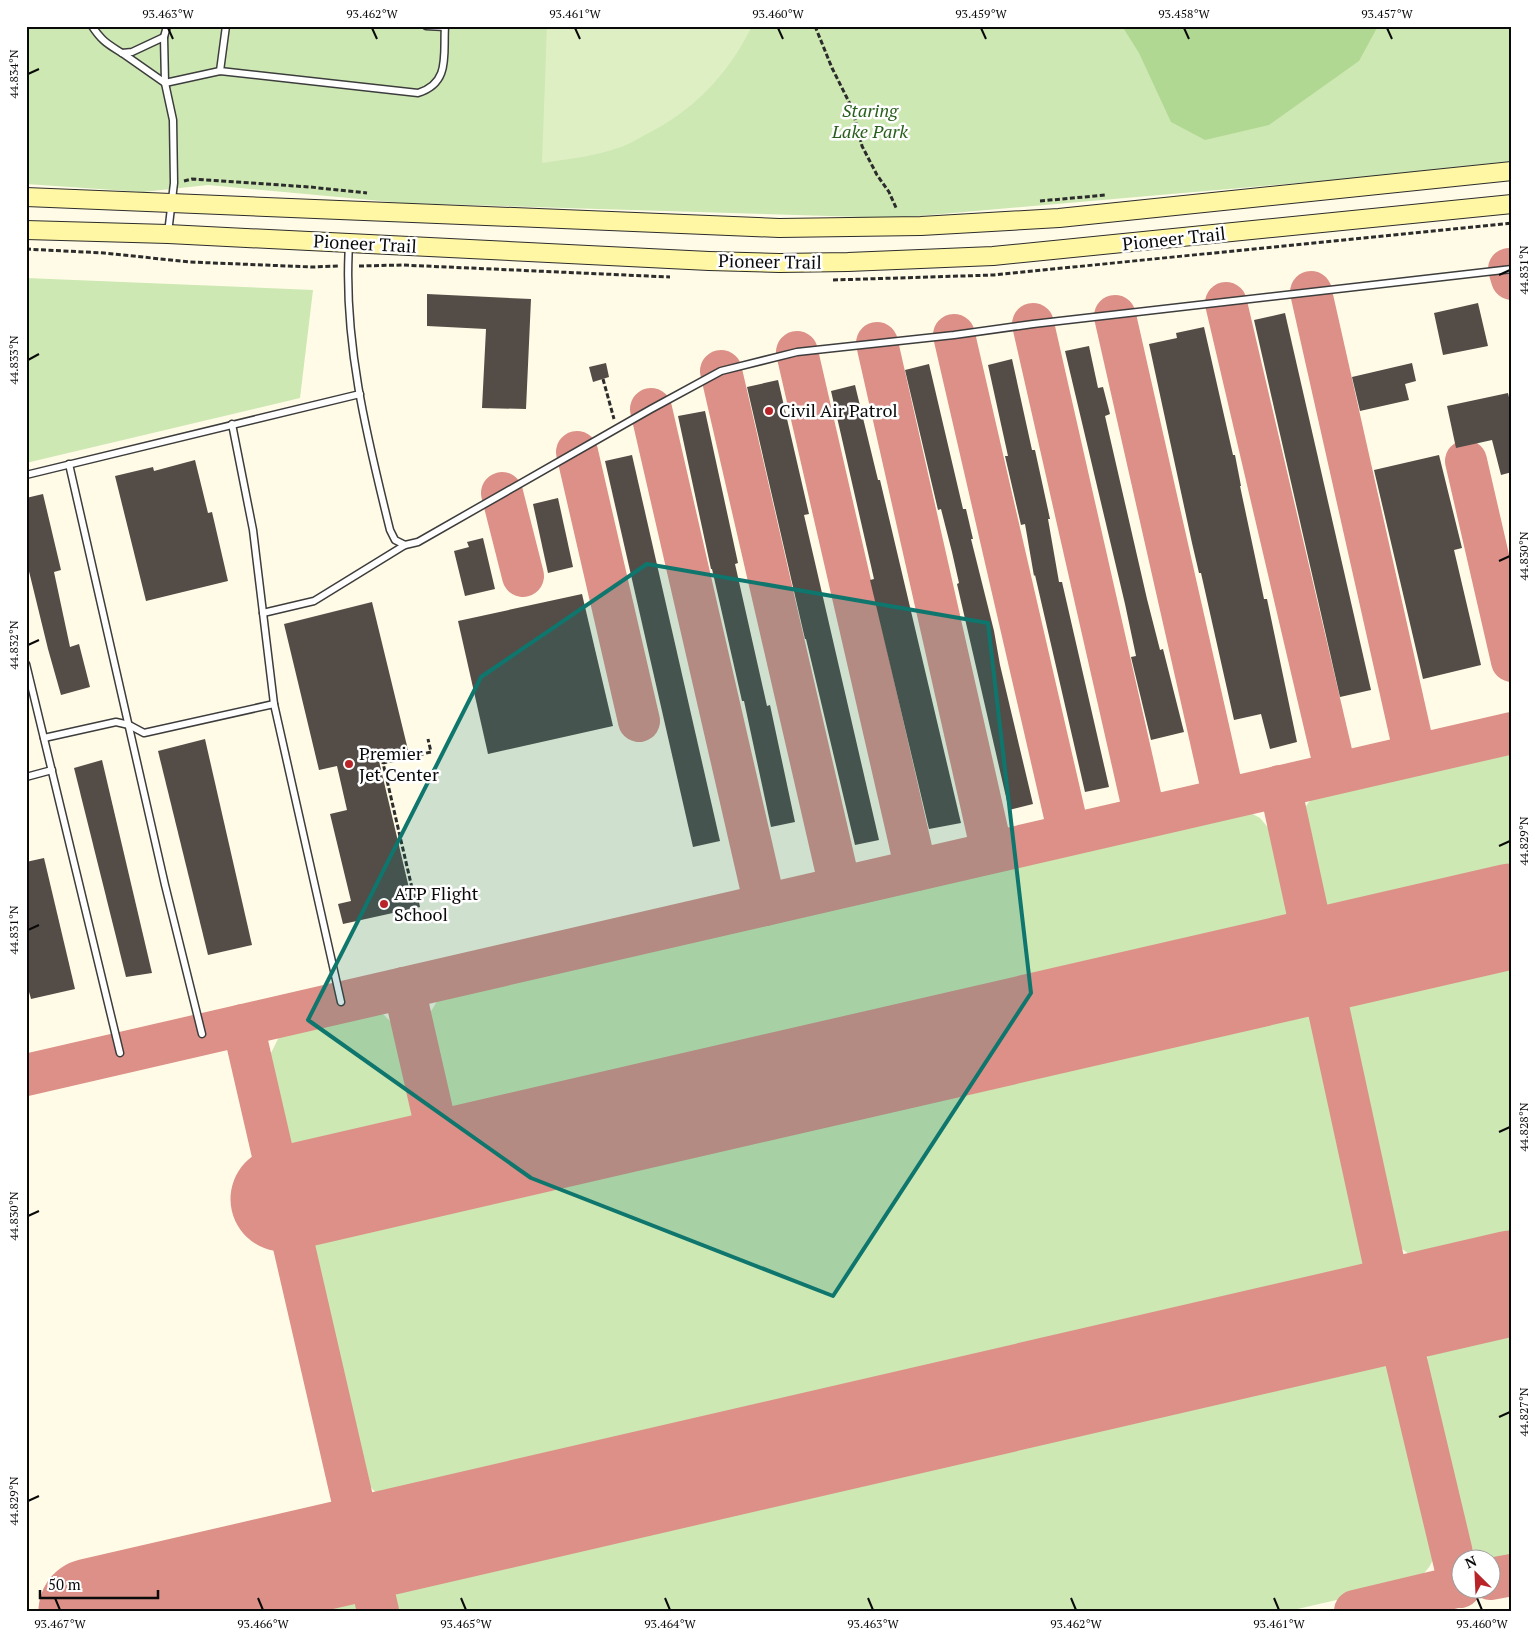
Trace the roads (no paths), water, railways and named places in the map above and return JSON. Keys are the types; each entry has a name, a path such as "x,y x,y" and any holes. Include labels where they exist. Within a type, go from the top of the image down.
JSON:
{"main road":[{"name":"Pioneer Trail","path":"26,197 708,226 858,228 978,224 1059,218 1512,171"},
{"name":"Pioneer Trail","path":"26,230 168,234 779,263 922,260 1056,251 1512,204"}],"lane":[{"path":"92,26 104,42 165,83 220,72 418,93 427,90 440,79 443,71 445,27 426,26"},
{"path":"167,26 164,37 165,83 173,120 174,183 168,234"},
{"path":"220,72 226,26"},
{"path":"122,53 132,52 164,37"},
{"path":"349,243 349,326 360,394 390,530 395,540 405,545"},
{"path":"263,613 314,601 405,545 418,542 721,371 797,352 1512,269"},
{"path":"26,475 360,394"},
{"path":"232,424 253,530 274,704 340,1002"},
{"path":"69,464 165,885 202,1034"},
{"path":"26,664 120,1053"},
{"path":"44,738 116,722 128,725 144,733 274,704"},
{"path":"26,777 52,770"}],"place":[{"name":"Civil Air Patrol","path":"769,411"},
{"name":"Premier Jet Center","path":"349,764"},
{"name":"ATP Flight School","path":"384,904"}],"park label":[{"name":"Staring Lake Park","path":"870,121"}]}
